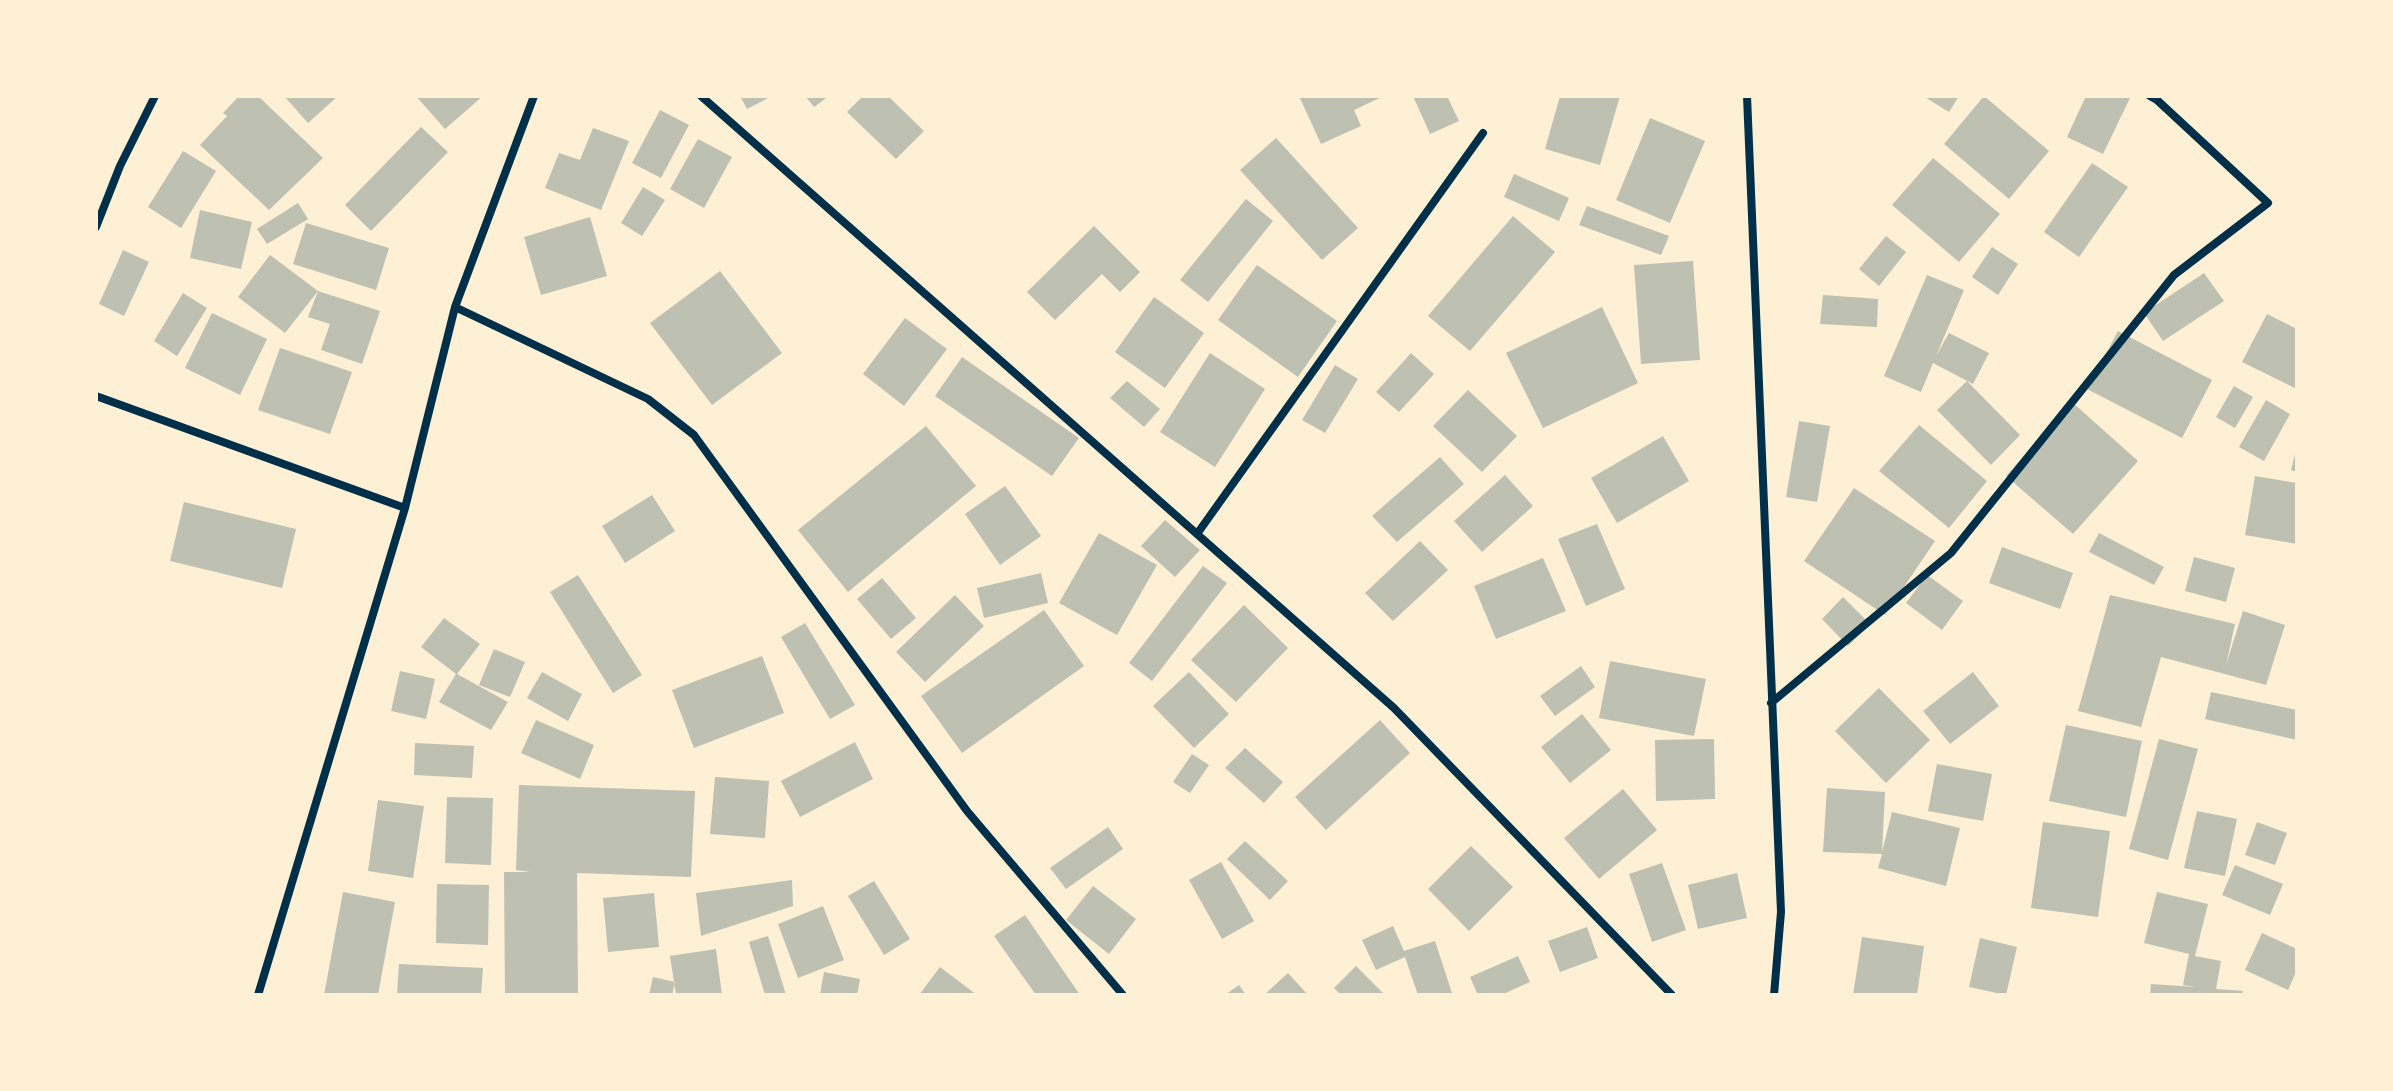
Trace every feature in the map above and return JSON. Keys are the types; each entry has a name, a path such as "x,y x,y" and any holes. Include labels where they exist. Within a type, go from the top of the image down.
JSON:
{"street":[{"path":"96,227 120,166 155,96"},
{"path":"258,995 405,508 455,307 534,96"},
{"path":"701,96 1394,708 1672,995"},
{"path":"1747,96 1781,912 1774,995"},
{"path":"1771,703 1951,553 2174,275 2268,203 2150,96"},
{"path":"1197,534 1483,133"},
{"path":"455,307 648,399 694,435 967,811 1123,995"},
{"path":"96,396 405,508"}],"building":[{"path":"239,96 258,96 323,158 269,210 200,145 227,116 223,113"},
{"path":"284,96 338,96 308,123"},
{"path":"416,96 483,96 445,129"},
{"path":"740,96 772,96 747,109"},
{"path":"805,96 829,96 814,107"},
{"path":"863,96 888,96 924,131 896,159 847,112"},
{"path":"1299,96 1384,96 1354,110 1361,126 1321,144"},
{"path":"1413,96 1447,96 1459,121 1430,134"},
{"path":"1560,96 1620,96 1600,165 1545,149"},
{"path":"1923,96 1959,96 1949,112"},
{"path":"1984,96 2049,151 2009,199 1944,144"},
{"path":"2086,96 2130,98 2103,154 2067,137"},
{"path":"660,110 689,125 661,178 632,163"},
{"path":"1650,118 1705,141 1670,223 1616,200"},
{"path":"421,127 448,152 371,231 345,205"},
{"path":"593,128 629,141 601,210 545,188 559,153 580,160"},
{"path":"1276,138 1358,228 1322,260 1240,170"},
{"path":"698,139 732,157 704,208 670,189"},
{"path":"183,151 216,171 181,228 148,207"},
{"path":"1933,158 2000,214 1959,262 1892,205"},
{"path":"2092,163 2128,187 2079,257 2044,232"},
{"path":"1514,174 1569,198 1559,221 1504,197"},
{"path":"643,187 665,200 642,236 621,223"},
{"path":"1246,199 1273,221 1208,302 1180,280"},
{"path":"298,203 308,219 267,244 257,229"},
{"path":"1587,206 1669,236 1661,255 1579,225"},
{"path":"200,210 252,222 241,269 190,258"},
{"path":"1513,216 1555,252 1470,351 1428,316"},
{"path":"590,217 607,276 541,295 524,237"},
{"path":"306,223 389,248 376,290 293,264"},
{"path":"1094,226 1140,272 1120,292 1102,274 1055,320 1027,292"},
{"path":"1886,236 1906,252 1879,286 1859,269"},
{"path":"1992,247 2018,264 1998,295 1972,277"},
{"path":"123,250 149,262 124,316 99,304"},
{"path":"270,255 318,291 285,333 238,297"},
{"path":"1693,261 1700,360 1641,364 1634,265"},
{"path":"1257,265 1337,321 1298,377 1218,320"},
{"path":"720,271 782,353 712,405 650,323"},
{"path":"2204,273 2224,301 2163,341 2144,313"},
{"path":"1927,275 1964,290 1936,356 1949,333 1989,353 1973,384 1933,363 1921,392 1884,376"},
{"path":"318,291 380,311 362,364 321,350 330,324 308,317"},
{"path":"183,293 207,308 177,356 154,341"},
{"path":"1823,295 1878,299 1877,327 1820,324"},
{"path":"1154,297 1204,333 1165,388 1115,352"},
{"path":"1602,307 1638,383 1543,428 1506,353"},
{"path":"212,313 267,339 240,395 185,368"},
{"path":"2267,314 2297,329 2297,389 2242,362"},
{"path":"905,318 947,349 904,406 863,374"},
{"path":"2118,331 2212,380 2182,438 2087,389"},
{"path":"280,348 352,372 330,434 258,410"},
{"path":"1210,353 1265,389 1215,467 1160,432"},
{"path":"1411,353 1434,374 1399,412 1376,392"},
{"path":"962,357 1079,438 1052,476 935,396"},
{"path":"1335,365 1358,379 1325,433 1302,420"},
{"path":"1127,381 1160,409 1144,427 1110,398"},
{"path":"1967,381 2020,435 1991,465 1937,410"},
{"path":"2234,386 2253,397 2235,428 2216,417"},
{"path":"1468,390 1517,436 1482,472 1433,426"},
{"path":"2266,400 2290,414 2264,461 2239,447"},
{"path":"2072,402 2138,461 2073,534 2006,476"},
{"path":"1799,421 1830,426 1817,502 1786,497"},
{"path":"1919,425 1987,481 1949,528 1879,471"},
{"path":"926,426 976,486 848,592 798,530"},
{"path":"1663,436 1689,481 1617,523 1591,478"},
{"path":"2297,451 2297,472 2291,470"},
{"path":"1440,457 1464,484 1397,542 1372,516"},
{"path":"1505,475 1533,506 1482,552 1454,521"},
{"path":"2255,476 2297,483 2297,544 2245,535"},
{"path":"1005,486 1041,536 1000,565 965,514"},
{"path":"1854,488 1935,541 1885,615 1804,561"},
{"path":"652,495 675,531 625,563 602,526"},
{"path":"184,502 296,529 282,588 170,561"},
{"path":"1165,520 1200,550 1175,577 1141,546"},
{"path":"1597,524 1625,589 1586,606 1558,539"},
{"path":"1099,533 1157,565 1117,635 1059,603"},
{"path":"2099,533 2164,567 2154,585 2089,552"},
{"path":"1420,541 1448,570 1393,621 1365,593"},
{"path":"2002,547 2073,573 2060,609 1989,583"},
{"path":"2194,557 2235,568 2226,602 2185,591"},
{"path":"1543,558 1566,611 1496,639 1474,586"},
{"path":"1203,566 1227,583 1152,681 1129,663"},
{"path":"1041,573 1048,603 984,618 977,588"},
{"path":"578,575 642,675 613,693 550,592"},
{"path":"1927,575 1963,601 1942,630 1906,603"},
{"path":"882,578 916,618 891,639 857,599"},
{"path":"955,595 984,626 925,682 896,652"},
{"path":"2110,595 2235,624 2226,665 2243,611 2285,625 2266,685 2161,657 2141,727 2078,711"},
{"path":"1843,597 1870,624 1848,646 1822,619"},
{"path":"1244,605 1288,648 1236,702 1191,660"},
{"path":"1044,610 1084,666 962,753 921,696"},
{"path":"444,618 480,644 457,674 508,702 491,730 439,702 456,674 421,647"},
{"path":"805,623 855,705 830,719 781,637"},
{"path":"494,649 525,662 510,697 479,685"},
{"path":"762,656 784,713 694,748 672,690"},
{"path":"1610,661 1706,679 1694,736 1599,718"},
{"path":"1581,666 1595,687 1555,716 1540,696"},
{"path":"400,671 435,679 426,719 391,711"},
{"path":"542,672 582,694 568,721 527,698"},
{"path":"1189,672 1229,714 1194,748 1153,706"},
{"path":"1973,672 1999,706 1950,744 1923,711"},
{"path":"1879,688 1930,740 1886,783 1835,731"},
{"path":"2211,692 2297,710 2297,740 2205,719"},
{"path":"1582,714 1611,750 1570,783 1541,747"},
{"path":"536,720 594,745 580,779 521,753"},
{"path":"1380,720 1410,753 1326,830 1295,797"},
{"path":"2066,725 2142,741 2126,817 2049,801"},
{"path":"1714,739 1715,799 1656,801 1655,740"},
{"path":"2159,739 2198,749 2168,860 2129,849"},
{"path":"855,742 873,779 800,817 781,781"},
{"path":"415,743 474,746 472,778 414,775"},
{"path":"1245,748 1283,782 1264,803 1225,768"},
{"path":"1192,754 1209,765 1190,793 1173,782"},
{"path":"1937,764 1992,774 1983,821 1928,811"},
{"path":"715,777 769,781 765,838 710,834"},
{"path":"519,785 695,791 691,877 577,873 578,995 505,995 504,872 530,872 516,870"},
{"path":"1827,788 1885,792 1882,852 1892,812 1960,828 1946,886 1878,868 1882,854 1823,852"},
{"path":"1623,789 1657,830 1599,879 1564,838"},
{"path":"447,797 493,798 491,865 445,863"},
{"path":"378,800 424,806 413,878 368,871"},
{"path":"2197,811 2237,819 2225,876 2184,868"},
{"path":"2043,822 2110,831 2098,917 2031,908"},
{"path":"2257,822 2287,833 2275,865 2245,855"},
{"path":"1108,827 1123,849 1066,889 1050,868"},
{"path":"1245,841 1288,881 1270,900 1227,859"},
{"path":"1471,846 1513,887 1469,931 1428,889"},
{"path":"1221,862 1254,921 1222,939 1189,880"},
{"path":"1662,863 1686,930 1652,942 1629,874"},
{"path":"2235,865 2283,884 2270,915 2222,895"},
{"path":"1737,873 1747,918 1698,929 1688,885"},
{"path":"792,880 793,906 701,936 696,893"},
{"path":"874,881 910,939 884,955 848,896"},
{"path":"437,884 489,885 488,945 436,943"},
{"path":"1093,886 1136,919 1109,954 1066,920"},
{"path":"343,892 395,902 378,995 324,995"},
{"path":"2157,892 2208,904 2195,956 2221,961 2216,989 2243,991 2242,995 2150,995 2151,984 2196,987 2183,985 2189,954 2144,943"},
{"path":"654,893 659,947 608,952 603,898"},
{"path":"823,906 844,960 798,978 778,924"},
{"path":"1025,915 1080,995 1036,995 994,936"},
{"path":"1393,926 1404,951 1435,941 1452,993 1418,995 1405,957 1376,970 1362,940"},
{"path":"1587,927 1598,958 1560,972 1548,941"},
{"path":"2262,933 2297,949 2297,970 2288,990 2245,970"},
{"path":"768,936 786,995 765,995 749,942"},
{"path":"1862,937 1924,946 1917,995 1853,995"},
{"path":"1980,938 2017,947 2006,995 1969,987"},
{"path":"716,949 722,995 676,995 670,956"},
{"path":"1518,956 1530,982 1501,995 1478,995 1470,977"},
{"path":"399,964 483,968 481,995 397,995"},
{"path":"1356,966 1385,995 1341,995 1334,988"},
{"path":"940,967 977,995 919,995"},
{"path":"824,972 860,979 857,995 820,995"},
{"path":"1288,973 1308,995 1264,995"},
{"path":"653,977 675,982 672,995 649,995"},
{"path":"1239,985 1246,995 1225,995"}]}
